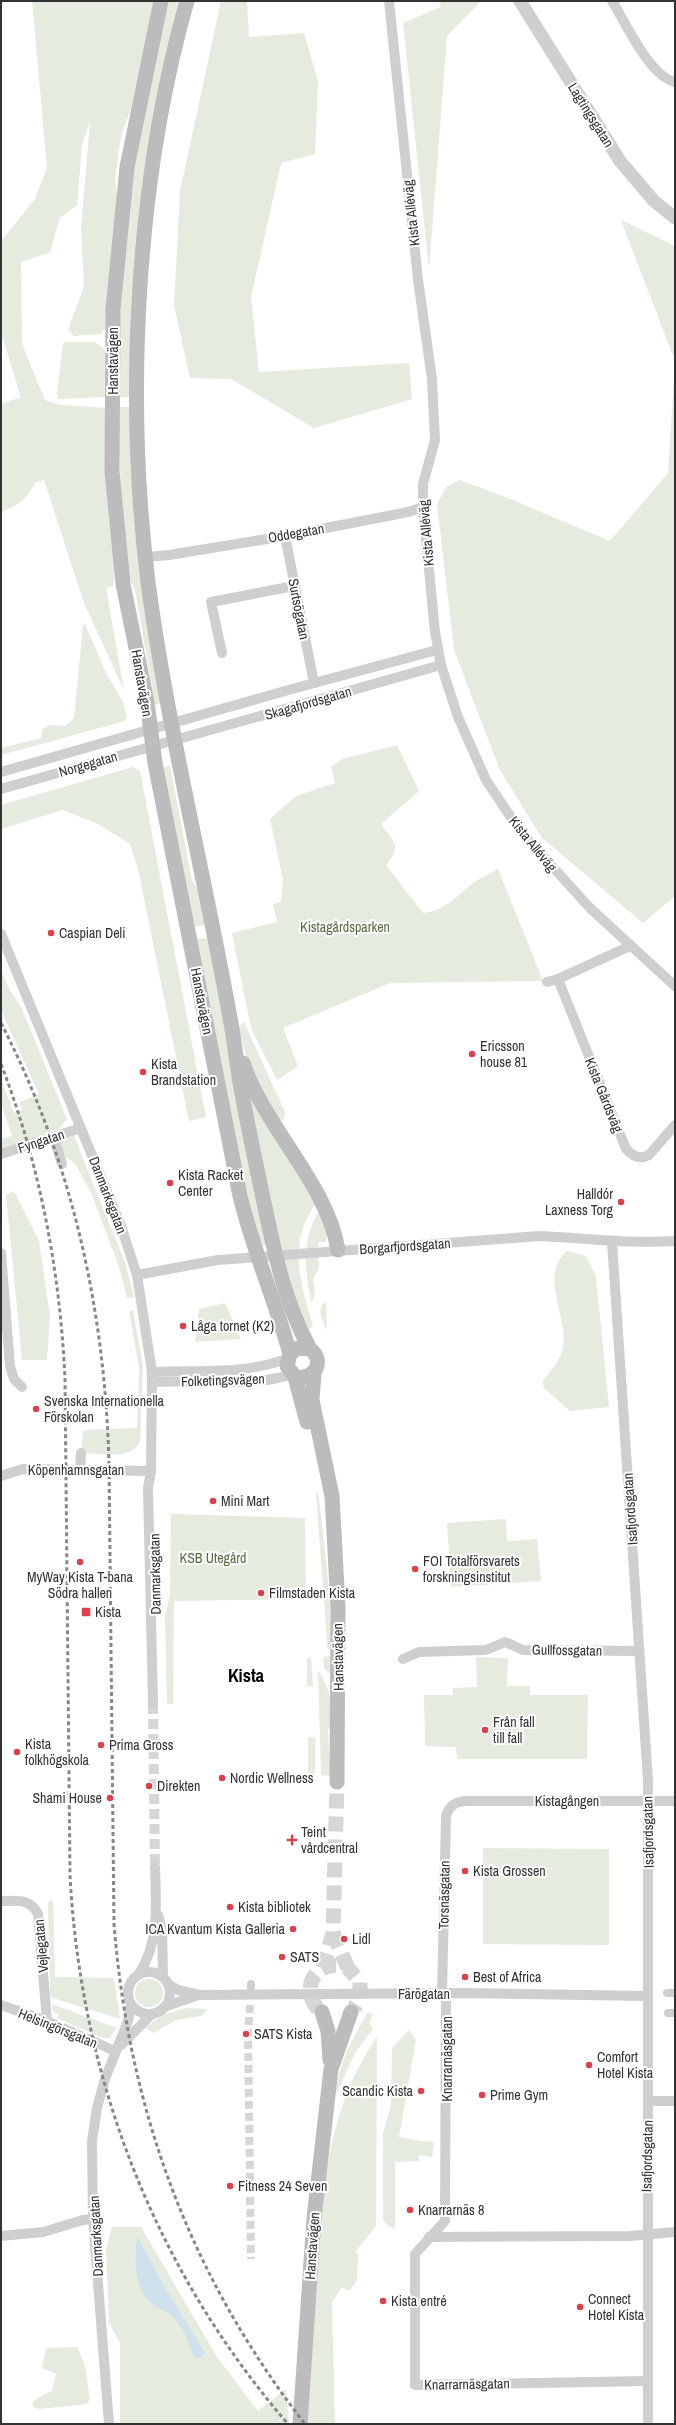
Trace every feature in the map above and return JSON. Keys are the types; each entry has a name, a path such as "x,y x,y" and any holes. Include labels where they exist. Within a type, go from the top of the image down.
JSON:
{"main road":[{"name":"Hanstavägen","path":"161,1 127,167 113,309 112,471 123,584 152,746 241,1204 248,1232 280,1318 289,1356 288,1366 294,1376 312,1437 327,1517 332,1532"},
{"name":"Hanstavägen","path":"187,1 178,32 151,172 138,307 138,467 146,557 172,723 232,1030 239,1081 274,1251 295,1321 310,1349 314,1352 317,1363 314,1373 312,1400 332,1496 332,1532 338,1607 337,1782"},
{"path":"189,935 212,931"},
{"path":"232,1030 248,1078 330,1216 338,1250"},
{"path":"289,1356 298,1348 310,1349"},
{"path":"294,1376 305,1378 314,1373"},
{"name":"Hanstavägen","path":"300,2424 314,2218 331,2069 328,2031 320,2011 339,2016 352,2010 331,2069"}],"street":[{"name":"Kista Alléväg","path":"389,1 418,280 432,379 435,440 422,484 437,650 441,665 458,718 486,780 520,832 590,908 675,986"},
{"name":"Lagtingsgatan","path":"520,1 620,161 654,201 675,218"},
{"path":"612,1 653,67 669,81 675,82"},
{"name":"Oddegatan","path":"146,557 169,555 285,536 408,512 423,507"},
{"name":"Surtsögatan","path":"285,536 314,683"},
{"path":"222,653 211,602 294,586"},
{"name":"Skagafjordsgatan","path":"172,723 437,650"},
{"name":"Skagafjordsgatan","path":"175,740 441,665"},
{"name":"Norgegatan","path":"1,772 172,723"},
{"name":"Norgegatan","path":"1,790 175,740"},
{"name":"Danmarksgatan","path":"1,934 121,1226 137,1276 152,1372 151,1471 148,1488 153,1704"},
{"path":"547,982 558,979 630,946"},
{"name":"Kista Gårdsväg","path":"558,979 626,1149 636,1157 643,1158 649,1155 675,1125"},
{"name":"Fyngatan","path":"1,1154 81,1128"},
{"path":"54,1138 62,1164"},
{"name":"Borgarfjordsgatan","path":"137,1276 196,1263 338,1250 540,1236 579,1238 612,1242 675,1241"},
{"name":"Isafjordsgatan","path":"612,1242 648,1781 648,2424"},
{"path":"1,1253 10,1366 14,1379 22,1387"},
{"name":"Folketingsvägen","path":"152,1372 252,1368 273,1364 289,1356"},
{"name":"Folketingsvägen","path":"152,1382 248,1380 294,1376"},
{"path":"80,1470 81,1453"},
{"name":"Köpenhamnsgatan","path":"1,1476 23,1469 151,1471"},
{"name":"Gullfossgatan","path":"403,1659 419,1652 486,1650 504,1642 524,1650 639,1651"},
{"name":"Kistagången","path":"459,1801 675,1801"},
{"name":"Torsnäsgatan","path":"444,1994 446,1816 448,1808 459,1801"},
{"name":"Danmarksgatan","path":"109,2424 93,2219 92,2141 97,2108 115,2051 128,2021 131,2005 128,1993 129,1986 139,1974 152,1950 156,1905 155,1867"},
{"name":"Vejlegatan","path":"1,1901 26,1901 36,1909 38,1914 47,2022"},
{"name":"Danmarksgatan","path":"115,2051 152,2014 164,2007 170,1996 166,1980 162,1930 156,1905"},
{"path":"139,1974 153,1971 166,1980"},
{"name":"Färögatan","path":"166,1980 178,1990 200,1995 444,1994 648,1996"},
{"name":"Knarrarnäsgatan","path":"444,1994 445,2221 415,2254 415,2385 648,2382"},
{"name":"Färögatan","path":"164,2007 200,1995"},
{"name":"Helsingörsgatan","path":"1,2005 47,2022 115,2051"},
{"path":"131,2005 143,2013 152,2014"},
{"path":"648,2101 675,2101"},
{"path":"1,2236 43,2232 83,2220 93,2219"},
{"path":"429,2237 647,2235 675,2232"}],"green space":[{"path":"32,1 155,1 131,108 121,137 115,179 117,196 106,327 101,334 74,336 68,330 84,286 81,228 90,122 82,145 77,205 60,218 50,252 21,262 22,344 45,400 60,405 106,408 115,568 113,586 106,588 124,690 84,603 44,480 36,482 29,493 18,504 1,512 1,404 21,397 1,333 1,241 35,199 47,168"},
{"path":"167,1 180,1 130,397 118,397 124,245 130,194 142,121"},
{"path":"221,1 247,1 249,37 304,33 318,81 315,154 281,163 251,297 259,372 409,363 412,399 314,428 231,379 190,378 174,305 180,191"},
{"path":"439,1 481,1 447,36 429,269 403,23 441,7"},
{"path":"621,220 675,246 675,361"},
{"path":"65,342 95,342 105,350 106,397 58,399 57,392 63,344"},
{"path":"675,361 675,896 643,923 542,838 500,770 454,650 437,504 446,487 459,480 503,496 610,541 668,473"},
{"path":"118,407 130,407 162,703 155,705 135,590 128,577 121,492"},
{"path":"85,624 106,673 123,702 127,717 125,721 1,755 1,748 41,738 43,729 50,725 65,726 74,718 83,625"},
{"name":"Kistagårdsparken","path":"397,745 419,791 381,824 395,844 394,853 386,865 423,913 431,912 445,905 476,881 498,869 543,981 390,983 283,1028 298,1066 277,1080 251,1028 232,933 277,922 273,904 281,902 283,880 270,819 296,796 335,783 331,767 342,759"},
{"path":"170,766 192,880 199,892 205,925 194,927 162,767"},
{"path":"133,767 140,771 206,1117 189,1121 138,869 130,844 98,824 63,810 1,829 1,805"},
{"path":"208,938 268,1244 259,1246 248,1209 196,939"},
{"path":"1,970 9,989 22,1009 67,1119 59,1129 1,1150 1,1139 12,1136 1,1103 1,1079 14,1113 22,1110 20,1102 39,1094 1,1010"},
{"path":"244,1022 285,1112 284,1119 279,1120 252,1075 238,1027"},
{"path":"247,1089 315,1204 303,1228 299,1255 301,1279 313,1326 308,1330 285,1280"},
{"path":"74,1136 126,1265 134,1297 127,1298 119,1267 92,1195 75,1163 64,1157 60,1140"},
{"path":"14,1191 39,1241 50,1316 47,1360 22,1360 6,1195"},
{"path":"319,1211 327,1229 326,1242 318,1242 319,1268 313,1279 315,1295 311,1303 307,1278 306,1256 309,1234"},
{"path":"567,1251 586,1256 596,1277 609,1407 570,1411 545,1389 542,1382 557,1362 563,1348 564,1336 556,1297 555,1272 559,1261"},
{"path":"326,1302 327,1330 320,1311"},
{"path":"225,1303 241,1339 195,1342 199,1309"},
{"path":"129,1311 133,1311 143,1366 140,1441 136,1447 123,1454 81,1453 83,1430 137,1428 139,1367"},
{"path":"318,1493 330,1602 331,1625 328,1652 316,1494"},
{"name":"KSB Utegård","path":"171,1514 305,1518 306,1599 174,1601 173,1704 167,1704 165,1616 170,1594"},
{"path":"506,1519 507,1541 537,1539 541,1581 451,1587 447,1523"},
{"path":"330,1656 329,1673 324,1668 323,1657"},
{"path":"476,1657 508,1658 507,1686 530,1686 530,1695 588,1695 587,1759 457,1759 456,1747 425,1746 424,1695 453,1695 453,1688 477,1687"},
{"path":"311,1658 313,1686 307,1686 307,1659"},
{"path":"318,1670 328,1691 332,1707 331,1723 328,1731 331,1776 321,1775"},
{"path":"308,1737 315,1738 315,1774 308,1773"},
{"path":"483,1848 609,1849 609,1945 483,1944"},
{"path":"53,1899 55,1977 114,1978 120,2019 50,1997 48,1903"},
{"path":"149,1979 159,1983 163,1993 159,2003 149,2007 139,2003 135,1993 139,1983"},
{"path":"52,2004 117,2028 110,2038 103,2038 57,2018 59,2014 53,2012"},
{"path":"187,2008 208,2009 201,2016 176,2020 154,2033 145,2028 164,2014"},
{"path":"368,2012 373,2014 369,2023 373,2029 355,2053 336,2095 337,2083 343,2062 351,2042"},
{"path":"409,2030 416,2040 399,2137 426,2142 432,2141 434,2145 432,2157 419,2155 419,2161 395,2162 395,2228 388,2226 383,2220 383,2133 391,2105 392,2048"},
{"path":"377,2037 376,2226 355,2252 358,2253 357,2280 349,2291 342,2287 332,2302 335,2424 306,2424 320,2222 329,2157 347,2094 360,2065"},
{"path":"112,2227 141,2227 217,2357 258,2411 286,2389 289,2424 120,2424 120,2343 109,2323 106,2249"},
{"path":"77,2347 85,2366 90,2399 87,2404 39,2409 32,2406 34,2400 52,2391 56,2374 42,2368 46,2348"}],"water":[{"path":"137,2237 170,2296 205,2353 199,2358 194,2358 184,2332 175,2319 167,2312 152,2304 141,2289 136,2272"}],"tunnel":[{"path":"153,1704 155,1867"},
{"path":"323,1968 333,1933 337,1782"},
{"path":"333,1933 348,1968"},
{"path":"318,2009 312,2000 310,1991 311,1983 315,1975 320,1970 328,1966 348,1968 360,1982 360,1999 354,2008"},
{"path":"250,2005 248,2032 251,2259"}],"railway":[{"path":"1,1023 26,1075 47,1128 65,1182 80,1237 92,1293 100,1349 106,1406 109,1464 114,1924 122,1993 134,2060 151,2125 172,2189 198,2250 229,2310 264,2368 305,2424"},
{"path":"1,1064 27,1141 46,1219 53,1259 62,1339 65,1379 70,1876 77,1952 90,2026 109,2098 133,2168 163,2236 199,2302 241,2365 288,2424"}],"place":[{"name":"Caspian Deli","path":"51,933"},
{"name":"Ericsson house 81","path":"472,1054"},
{"name":"Kista Brandstation","path":"143,1072"},
{"name":"Kista Racket Center","path":"170,1183"},
{"name":"Halldór Laxness Torg","path":"621,1202"},
{"name":"Låga tornet (K2)","path":"183,1326"},
{"name":"Svenska Internationella Förskolan","path":"36,1409"},
{"name":"Mini Mart","path":"213,1501"},
{"name":"MyWay Kista T-bana Södra hallen","path":"80,1562"},
{"name":"FOI Totalförsvarets forskningsinstitut","path":"415,1569"},
{"name":"Filmstaden Kista","path":"261,1593"},
{"name":"Kista","path":"86,1612"},
{"name":"Från fall till fall","path":"485,1730"},
{"name":"Prima Gross","path":"101,1745"},
{"name":"Kista folkhögskola","path":"17,1752"},
{"name":"Nordic Wellness","path":"222,1778"},
{"name":"Direkten","path":"149,1786"},
{"name":"Shami House","path":"110,1798"},
{"name":"Teint vårdcentral","path":"292,1840"},
{"name":"Kista Grossen","path":"465,1871"},
{"name":"Kista bibliotek","path":"230,1907"},
{"name":"ICA Kvantum Kista Galleria","path":"293,1929"},
{"name":"Lidl","path":"344,1939"},
{"name":"SATS","path":"282,1957"},
{"name":"Best of Africa","path":"465,1977"},
{"name":"SATS Kista","path":"246,2034"},
{"name":"Comfort Hotel Kista","path":"589,2065"},
{"name":"Scandic Kista","path":"421,2091"},
{"name":"Prime Gym","path":"482,2095"},
{"name":"Fitness 24 Seven","path":"230,2186"},
{"name":"Knarrarnäs 8","path":"410,2210"},
{"name":"Kista entré","path":"383,2301"},
{"name":"Connect Hotel Kista","path":"580,2307"}],"district":[{"name":"Kista","path":"246,1676"}]}
